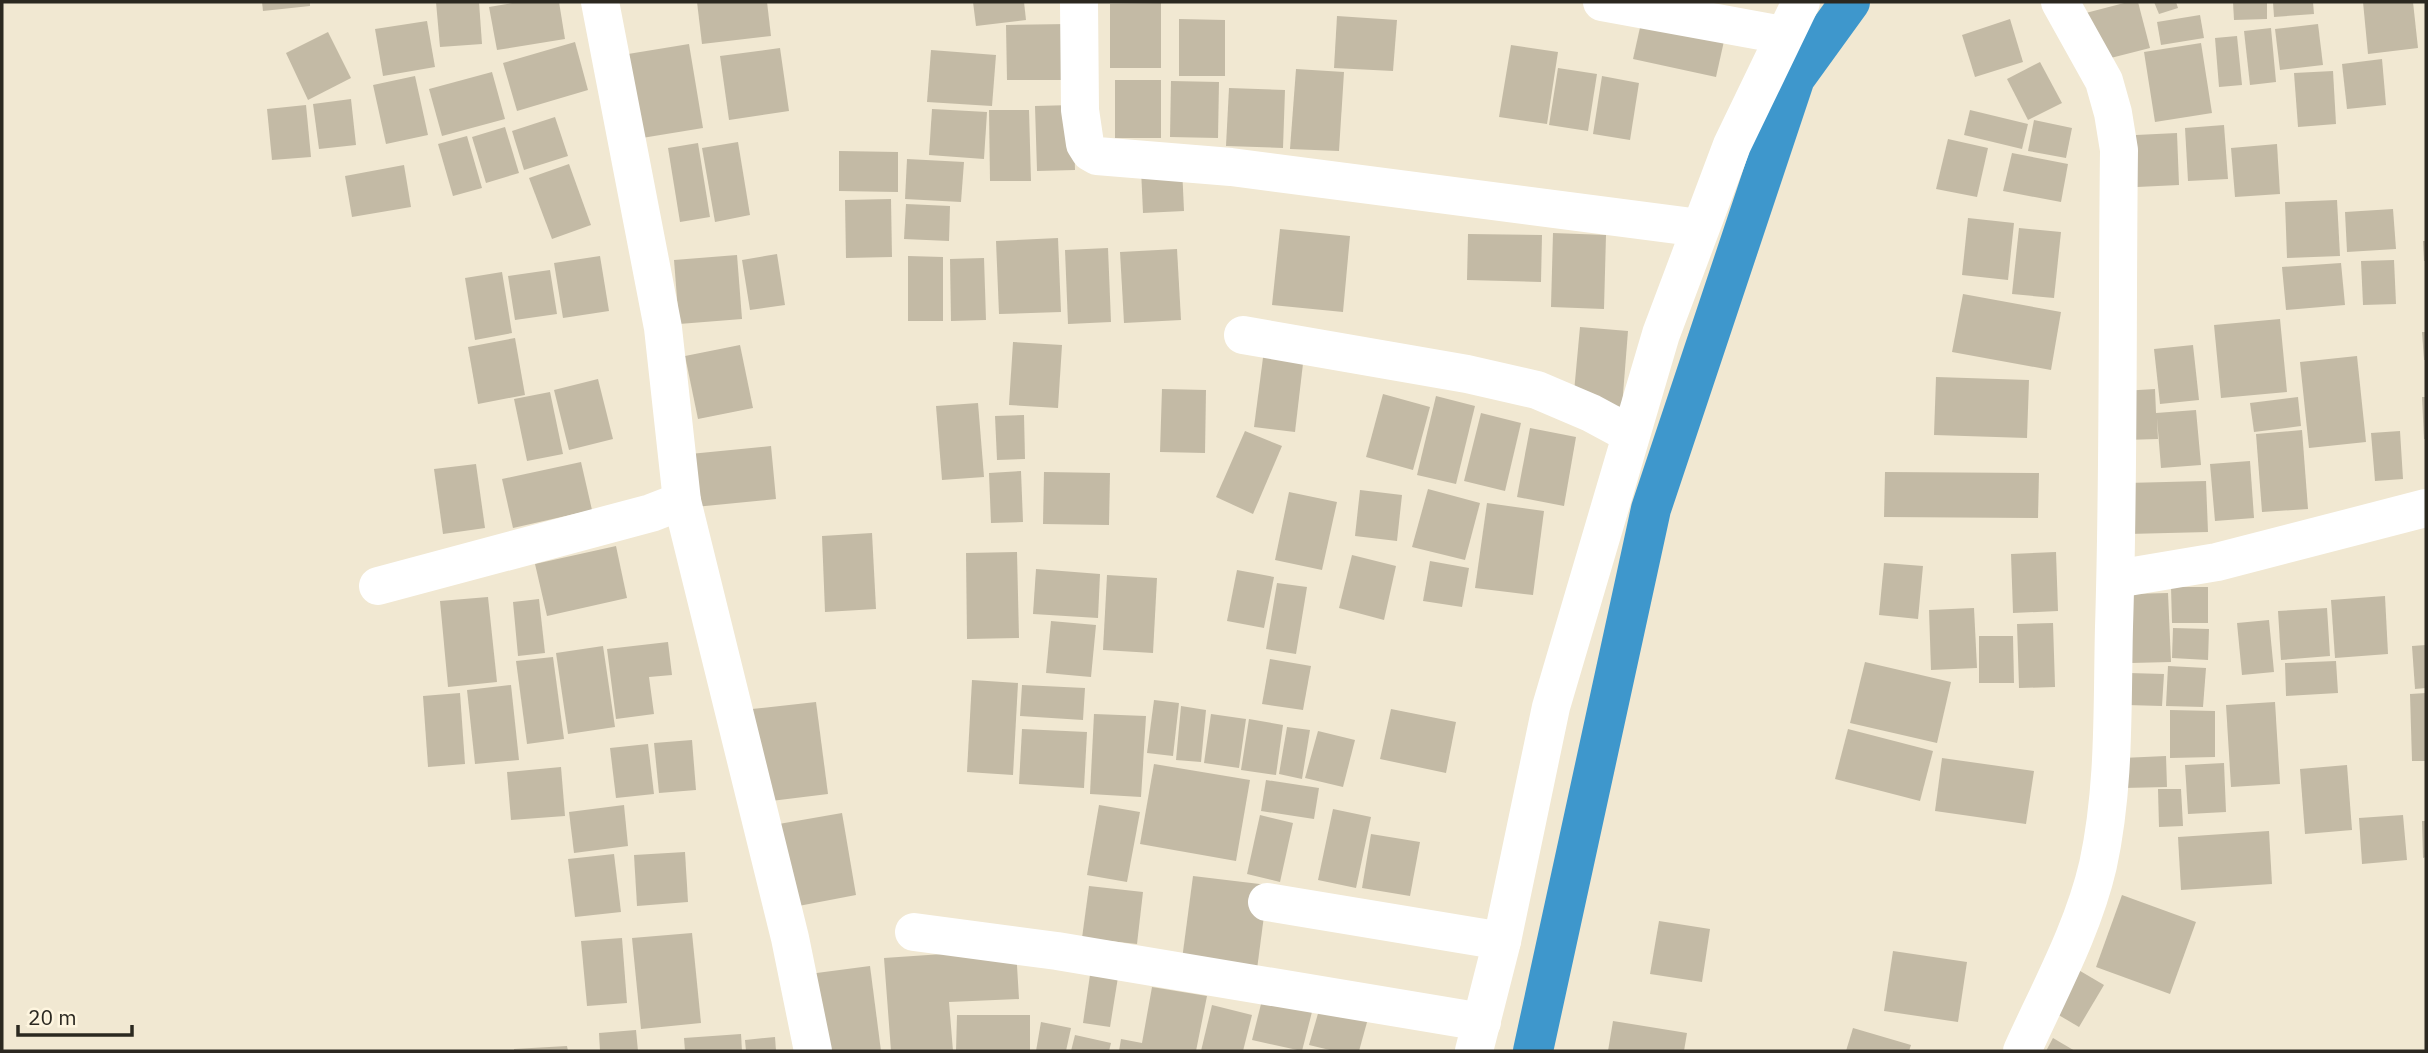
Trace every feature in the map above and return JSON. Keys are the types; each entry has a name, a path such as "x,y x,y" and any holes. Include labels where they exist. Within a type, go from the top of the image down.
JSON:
{"street":[{"path":"600,2 663,328 682,501 790,938 813,1051"},
{"path":"1079,2 1080,110 1085,144 1090,152 1097,156 1231,167 1700,228"},
{"path":"1602,2 1783,35"},
{"path":"914,932 1057,950 1478,1036 1502,941 1551,707 1661,334 1732,145 1801,2"},
{"path":"2022,1051 2082,915 2102,845 2110,779 2116,579 2119,150 2104,81 2060,2"},
{"path":"1243,335 1468,374 1537,390 1591,413 1630,434"},
{"path":"378,586 651,513 682,501"},
{"path":"2116,579 2217,562 2426,508"},
{"path":"1268,902 1502,941"}],"building":[{"path":"262,2 310,2 310,6 263,11"},
{"path":"436,2 479,2 482,44 440,47"},
{"path":"518,2 559,2 565,39 497,50 489,7"},
{"path":"697,2 767,2 771,36 702,44"},
{"path":"973,2 1024,2 1026,20 976,26"},
{"path":"2138,2 2150,48 2095,62 2082,14"},
{"path":"2154,2 2176,2 2178,8 2159,14"},
{"path":"2233,2 2267,2 2267,19 2234,20"},
{"path":"2273,2 2313,2 2314,14 2274,17"},
{"path":"2363,2 2413,2 2418,48 2368,54"},
{"path":"1161,3 1161,68 1110,68 1110,4"},
{"path":"1643,14 1726,32 1716,77 1633,59"},
{"path":"2200,15 2204,38 2161,45 2157,22"},
{"path":"1337,16 1397,20 1393,71 1334,68"},
{"path":"1179,19 1225,20 1225,76 1179,76"},
{"path":"2010,19 2023,62 1975,77 1962,35"},
{"path":"427,21 435,67 383,76 375,29"},
{"path":"1069,24 1069,80 1007,80 1006,25"},
{"path":"2318,24 2323,65 2280,70 2275,29"},
{"path":"2271,28 2276,82 2250,85 2244,31"},
{"path":"328,32 351,78 308,100 286,53"},
{"path":"2237,36 2242,85 2219,87 2215,38"},
{"path":"575,42 588,90 517,111 503,63"},
{"path":"2201,43 2212,113 2155,122 2144,52"},
{"path":"689,44 703,128 642,138 628,54"},
{"path":"1511,45 1558,52 1547,124 1499,117"},
{"path":"780,48 789,111 729,120 720,56"},
{"path":"931,50 996,55 992,106 927,102"},
{"path":"2382,59 2386,105 2347,109 2342,64"},
{"path":"2040,62 2062,103 2028,120 2007,79"},
{"path":"1558,68 1597,74 1588,131 1549,125"},
{"path":"1296,69 1344,72 1339,151 1290,149"},
{"path":"2333,71 2336,124 2298,127 2294,73"},
{"path":"492,72 505,119 442,136 429,89"},
{"path":"415,76 428,135 386,144 373,85"},
{"path":"1602,76 1639,83 1630,140 1593,134"},
{"path":"1115,80 1161,80 1161,138 1115,138"},
{"path":"1171,81 1219,82 1218,138 1170,137"},
{"path":"1229,88 1285,90 1283,148 1226,146"},
{"path":"351,99 356,145 319,149 313,104"},
{"path":"306,105 311,157 272,160 267,109"},
{"path":"1073,105 1075,170 1037,171 1035,106"},
{"path":"932,109 987,112 984,159 929,155"},
{"path":"989,110 1029,110 1031,181 990,181"},
{"path":"1970,110 2028,124 2022,149 1964,135"},
{"path":"555,117 568,156 524,170 512,131"},
{"path":"2034,120 2072,128 2066,158 2028,151"},
{"path":"2224,125 2228,179 2188,181 2185,128"},
{"path":"505,127 519,173 486,183 472,137"},
{"path":"2177,133 2179,185 2137,187 2136,135"},
{"path":"467,136 482,188 453,196 438,144"},
{"path":"1948,139 1988,148 1977,197 1936,189"},
{"path":"738,142 750,215 715,222 702,148"},
{"path":"698,143 710,217 680,222 668,148"},
{"path":"2277,144 2280,194 2235,197 2231,148"},
{"path":"839,151 898,152 898,192 839,191"},
{"path":"2012,153 2068,164 2061,202 2003,191"},
{"path":"907,159 964,162 961,202 905,199"},
{"path":"569,164 591,225 552,239 529,178"},
{"path":"404,165 411,207 352,217 345,176"},
{"path":"1182,167 1184,211 1143,213 1141,169"},
{"path":"891,199 892,257 846,258 845,200"},
{"path":"2337,200 2340,256 2287,258 2285,202"},
{"path":"906,204 950,206 949,241 904,239"},
{"path":"2393,209 2396,249 2347,252 2345,212"},
{"path":"1968,218 2014,223 2008,280 1962,275"},
{"path":"2019,228 2061,232 2054,298 2012,294"},
{"path":"1280,229 1350,236 1343,312 1272,305"},
{"path":"1553,233 1606,235 1604,309 1551,307"},
{"path":"1468,234 1542,235 1541,282 1467,280"},
{"path":"1058,238 1061,312 999,314 996,241"},
{"path":"2423,241 2426,241 2426,261 2424,261"},
{"path":"1108,248 1111,322 1068,324 1065,250"},
{"path":"1177,249 1181,320 1124,323 1120,252"},
{"path":"777,254 785,305 750,310 742,260"},
{"path":"737,255 742,319 679,324 674,260"},
{"path":"600,256 609,311 563,318 554,263"},
{"path":"908,256 943,257 943,321 908,321"},
{"path":"984,258 986,320 951,321 950,259"},
{"path":"2394,260 2396,304 2363,305 2361,261"},
{"path":"2341,263 2345,305 2286,310 2282,267"},
{"path":"550,270 557,314 515,320 508,276"},
{"path":"502,272 512,333 475,340 465,278"},
{"path":"1963,294 2061,312 2051,370 1952,352"},
{"path":"2280,319 2287,392 2221,398 2214,325"},
{"path":"1580,327 1628,331 1622,407 1573,403"},
{"path":"2422,332 2426,332 2426,360 2424,360"},
{"path":"515,338 525,395 478,404 468,347"},
{"path":"1013,342 1062,345 1058,408 1009,405"},
{"path":"740,345 753,408 698,419 685,356"},
{"path":"2193,345 2199,400 2160,404 2154,349"},
{"path":"1264,350 1304,355 1295,432 1254,427"},
{"path":"2357,356 2366,442 2309,448 2300,362"},
{"path":"1936,377 2029,380 2027,438 1934,435"},
{"path":"598,379 613,439 569,450 554,390"},
{"path":"1162,389 1206,390 1205,453 1160,452"},
{"path":"2155,389 2156,413 2196,410 2201,465 2161,468 2157,418 2158,439 2124,440 2122,391"},
{"path":"550,392 563,454 527,461 514,399"},
{"path":"1383,394 1430,407 1413,470 1366,457"},
{"path":"1436,396 1475,406 1456,484 1417,475"},
{"path":"2298,397 2301,426 2254,432 2250,403"},
{"path":"2422,397 2426,397 2426,439 2424,439"},
{"path":"978,403 984,477 942,480 936,406"},
{"path":"1481,413 1521,423 1505,491 1464,481"},
{"path":"1024,415 1025,459 997,460 995,416"},
{"path":"1530,428 1576,437 1564,506 1517,497"},
{"path":"2302,430 2308,509 2262,512 2256,434"},
{"path":"1245,431 1282,446 1253,514 1216,497"},
{"path":"2400,431 2403,479 2375,481 2371,433"},
{"path":"771,446 776,499 695,507 690,454"},
{"path":"2250,461 2254,518 2215,521 2210,464"},
{"path":"581,462 592,510 513,528 502,479"},
{"path":"476,464 485,528 443,534 434,469"},
{"path":"1021,471 1023,522 991,523 989,473"},
{"path":"1044,472 1110,473 1109,525 1043,524"},
{"path":"1885,472 2039,473 2038,518 1884,517"},
{"path":"2206,481 2208,532 2128,534 2126,483"},
{"path":"1428,489 1480,503 1465,560 1412,547"},
{"path":"1360,490 1402,495 1397,541 1355,536"},
{"path":"1289,492 1337,502 1322,570 1275,560"},
{"path":"1487,503 1544,511 1533,595 1475,588"},
{"path":"872,533 876,609 825,612 822,536"},
{"path":"616,546 627,598 547,616 535,564"},
{"path":"1017,552 1019,638 967,639 966,553"},
{"path":"2056,552 2058,611 2013,613 2011,554"},
{"path":"1352,555 1396,566 1384,620 1339,608"},
{"path":"1430,561 1469,568 1462,607 1423,601"},
{"path":"1884,563 1923,566 1918,619 1879,615"},
{"path":"1036,569 1100,574 1098,618 1033,614"},
{"path":"1237,570 1274,577 1264,628 1227,621"},
{"path":"1107,575 1157,578 1153,653 1103,650"},
{"path":"1277,583 1307,587 1296,654 1266,649"},
{"path":"2171,587 2208,587 2208,623 2172,623"},
{"path":"2168,593 2171,662 2131,663 2129,594"},
{"path":"2385,596 2388,654 2335,658 2331,600"},
{"path":"488,597 497,682 448,687 440,601"},
{"path":"539,599 545,653 518,656 513,602"},
{"path":"1974,608 1977,668 1931,670 1929,610"},
{"path":"2327,608 2330,656 2281,660 2278,611"},
{"path":"2269,620 2274,672 2242,675 2237,623"},
{"path":"1051,621 1096,625 1091,677 1046,673"},
{"path":"2053,623 2055,687 2019,688 2017,624"},
{"path":"2173,628 2209,629 2208,660 2172,658"},
{"path":"1979,636 2013,636 2014,683 1979,683"},
{"path":"668,642 672,675 649,677 654,714 616,719 607,649"},
{"path":"2426,645 2426,688 2415,689 2412,646"},
{"path":"603,646 615,727 568,734 556,653"},
{"path":"553,657 564,739 527,744 516,661"},
{"path":"1270,659 1311,666 1303,710 1262,704"},
{"path":"2336,661 2338,693 2286,696 2285,663"},
{"path":"1865,662 1951,682 1937,743 1850,723"},
{"path":"2168,666 2206,668 2203,707 2166,706"},
{"path":"2129,673 2164,674 2162,706 2127,705"},
{"path":"972,680 1018,683 1013,775 967,772"},
{"path":"511,685 519,760 475,764 467,690"},
{"path":"1022,685 1085,688 1083,720 1020,716"},
{"path":"460,693 465,764 428,767 423,696"},
{"path":"2426,693 2426,761 2412,761 2410,694"},
{"path":"1154,700 1179,703 1173,756 1147,753"},
{"path":"816,702 828,794 763,802 752,709"},
{"path":"2275,702 2280,784 2231,787 2226,705"},
{"path":"1181,706 1206,710 1201,762 1176,760"},
{"path":"1391,709 1456,722 1446,773 1380,759"},
{"path":"2170,710 2215,711 2215,757 2170,758"},
{"path":"1094,714 1146,716 1141,797 1090,794"},
{"path":"1211,714 1246,719 1239,768 1204,763"},
{"path":"1249,719 1283,725 1276,775 1241,770"},
{"path":"1287,727 1310,730 1302,779 1279,774"},
{"path":"1022,729 1087,732 1084,788 1019,784"},
{"path":"1848,729 1933,751 1920,801 1835,779"},
{"path":"1318,731 1355,740 1343,787 1305,778"},
{"path":"692,740 696,790 659,793 654,743"},
{"path":"648,744 654,794 616,798 610,748"},
{"path":"2166,756 2167,787 2123,788 2122,758"},
{"path":"1942,758 2034,771 2026,824 1935,811"},
{"path":"2224,763 2226,812 2188,814 2185,765"},
{"path":"1154,764 1250,780 1236,861 1140,844"},
{"path":"2347,765 2352,830 2305,834 2300,769"},
{"path":"561,767 565,816 511,820 507,772"},
{"path":"1266,780 1319,788 1314,819 1261,811"},
{"path":"2158,789 2181,789 2183,826 2159,827"},
{"path":"624,805 628,846 574,853 569,812"},
{"path":"1099,805 1140,812 1127,882 1087,875"},
{"path":"1333,809 1371,817 1356,888 1318,880"},
{"path":"842,813 856,895 788,908 773,825"},
{"path":"1260,815 1293,823 1280,882 1247,874"},
{"path":"2403,815 2407,860 2362,864 2359,818"},
{"path":"2422,821 2426,821 2426,857 2423,858"},
{"path":"2269,831 2272,884 2181,890 2178,837"},
{"path":"1371,834 1420,842 1410,896 1362,888"},
{"path":"685,852 688,902 637,906 634,855"},
{"path":"614,854 621,912 575,917 568,859"},
{"path":"1193,876 1268,885 1256,977 1181,967"},
{"path":"1089,886 1143,892 1137,944 1082,938"},
{"path":"2122,895 2196,922 2170,994 2096,967"},
{"path":"1659,921 1710,929 1702,982 1650,974"},
{"path":"692,933 701,1023 641,1029 632,938"},
{"path":"622,938 627,1003 587,1006 581,941"},
{"path":"1016,949 1019,999 949,1002 953,1051 891,1051 884,958"},
{"path":"1893,951 1967,962 1958,1022 1884,1011"},
{"path":"2070,965 2104,985 2079,1027 2045,1007"},
{"path":"870,966 881,1051 819,1051 809,974"},
{"path":"1091,968 1119,971 1110,1027 1083,1023"},
{"path":"1152,987 1207,996 1196,1051 1119,1051 1121,1039 1142,1043"},
{"path":"1264,992 1314,1004 1302,1051 1252,1040"},
{"path":"1321,1003 1369,1015 1359,1051 1334,1051 1309,1045"},
{"path":"1212,1005 1252,1015 1243,1051 1201,1051"},
{"path":"957,1015 1030,1015 1030,1051 956,1051"},
{"path":"1613,1021 1687,1033 1684,1051 1608,1051"},
{"path":"1041,1022 1071,1028 1066,1051 1036,1051"},
{"path":"1853,1028 1911,1045 1909,1051 1846,1051"},
{"path":"636,1030 638,1051 600,1051 599,1033"},
{"path":"741,1034 742,1051 685,1051 684,1038"},
{"path":"1075,1035 1111,1043 1109,1051 1071,1051"},
{"path":"775,1037 776,1051 746,1051 745,1040"},
{"path":"2053,1038 2075,1051 2046,1051"},
{"path":"567,1046 568,1051 514,1051 514,1049"}],"waterway":[{"path":"1533,1051 1651,509 1795,78 1850,2"}]}
